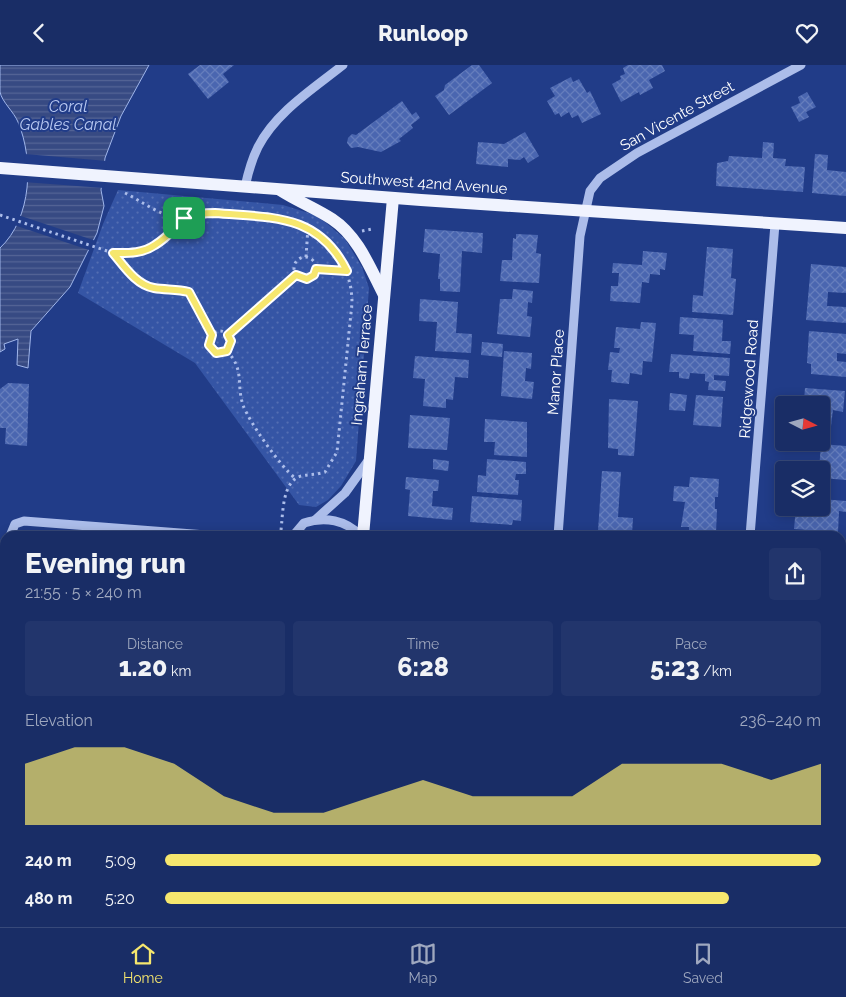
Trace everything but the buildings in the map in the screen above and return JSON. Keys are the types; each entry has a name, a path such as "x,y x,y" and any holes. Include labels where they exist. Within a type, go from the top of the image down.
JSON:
{"main road":[{"name":"Southwest 42nd Avenue","path":"0,168 393,198 585,209 846,228"},
{"path":"278,189 297,202 324,214 347,231 363,254 384,297"},
{"name":"Ingraham Terrace","path":"363,531 393,198"}],"street":[{"path":"245,187 256,151 272,125 292,106 343,65"},
{"name":"San Vicente Street","path":"585,209 593,186 614,167 653,144 801,65"},
{"name":"Manor Place","path":"558,531 580,236 585,209"},
{"name":"Ridgewood Road","path":"750,531 774,224"},
{"path":"296,531 300,525 315,520 345,493 370,460"},
{"path":"315,520 347,524 356,531"},
{"path":"12,531 15,524 24,521 154,531"}],"path":[{"path":"122,191 158,210 184,218"},
{"path":"0,215 113,253 133,253 147,249 156,245 184,218 198,214 215,213 274,218 308,227 331,246 347,271 351,285 352,303 337,452 325,471 295,478 287,493 281,531"},
{"path":"306,257 308,227"},
{"path":"362,231 372,229"},
{"path":"113,253 142,283 152,287 189,292 212,335 209,345 213,351 220,353 227,351"},
{"path":"306,257 313,261 316,269 314,275 307,279 296,275 294,270 295,263 300,258 306,257"},
{"path":"316,269 347,271"},
{"path":"228,335 296,275"},
{"path":"212,335 221,331 228,335 231,341 227,351"},
{"path":"227,351 235,361 240,372 244,407 284,467 295,478"}],"shaded area":[{"path":"118,190 283,205 312,214 345,239 362,267 369,288 356,461 341,486 328,500 316,507 299,505 195,363 78,293 103,224"}],"water":[{"name":"Coral Gables Canal","path":"0,65 149,65 121,116 105,158 101,190 104,206 97,233 70,287 31,331 28,368 17,365 18,339 4,344 5,349 0,352 0,248 11,236 19,221 24,205 28,171 23,137 18,122 0,92"}],"pier":[{"path":"25,154 107,161 104,188 24,182"},
{"path":"18,215 96,241 92,251 14,225"}],"route":[{"path":"215,213 274,218 297,223 309,227 326,240 347,271 316,269 314,275 307,279 296,275 228,335 231,341 227,351 216,353 209,345 212,335 189,292 152,287 142,283 131,274 113,253 133,253 156,245 184,218 198,214 215,213"}]}
